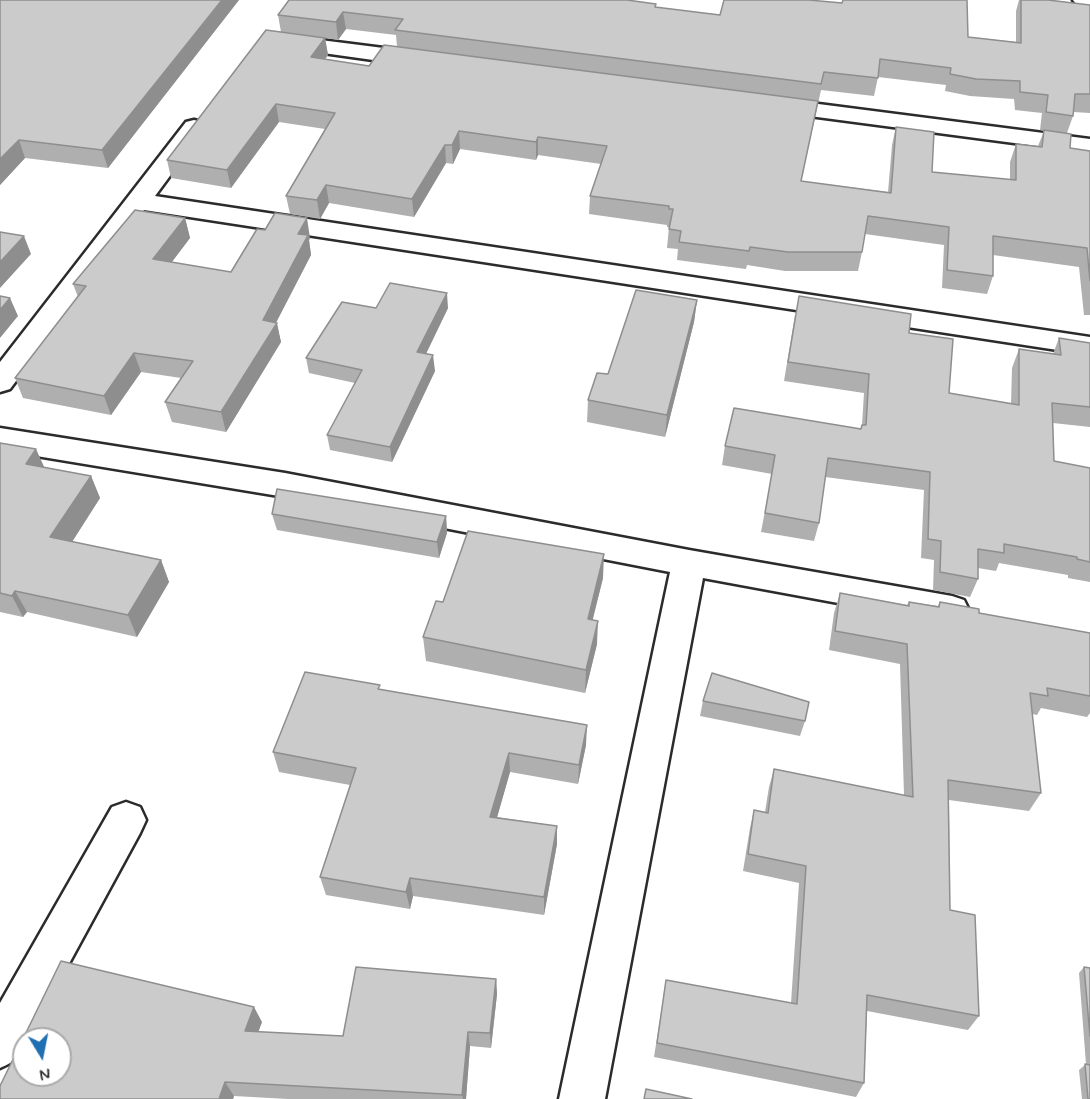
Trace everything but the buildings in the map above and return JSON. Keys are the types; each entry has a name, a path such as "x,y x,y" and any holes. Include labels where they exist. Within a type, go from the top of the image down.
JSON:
{"street":[{"path":"1083,0 1090,1"},
{"path":"280,15 258,43 439,62"},
{"path":"747,102 1090,146"},
{"path":"0,382 211,105"},
{"path":"138,201 1090,346"},
{"path":"0,439 285,485 689,563 984,615"},
{"path":"582,1099 689,563"},
{"path":"0,1046 126,820"}]}
